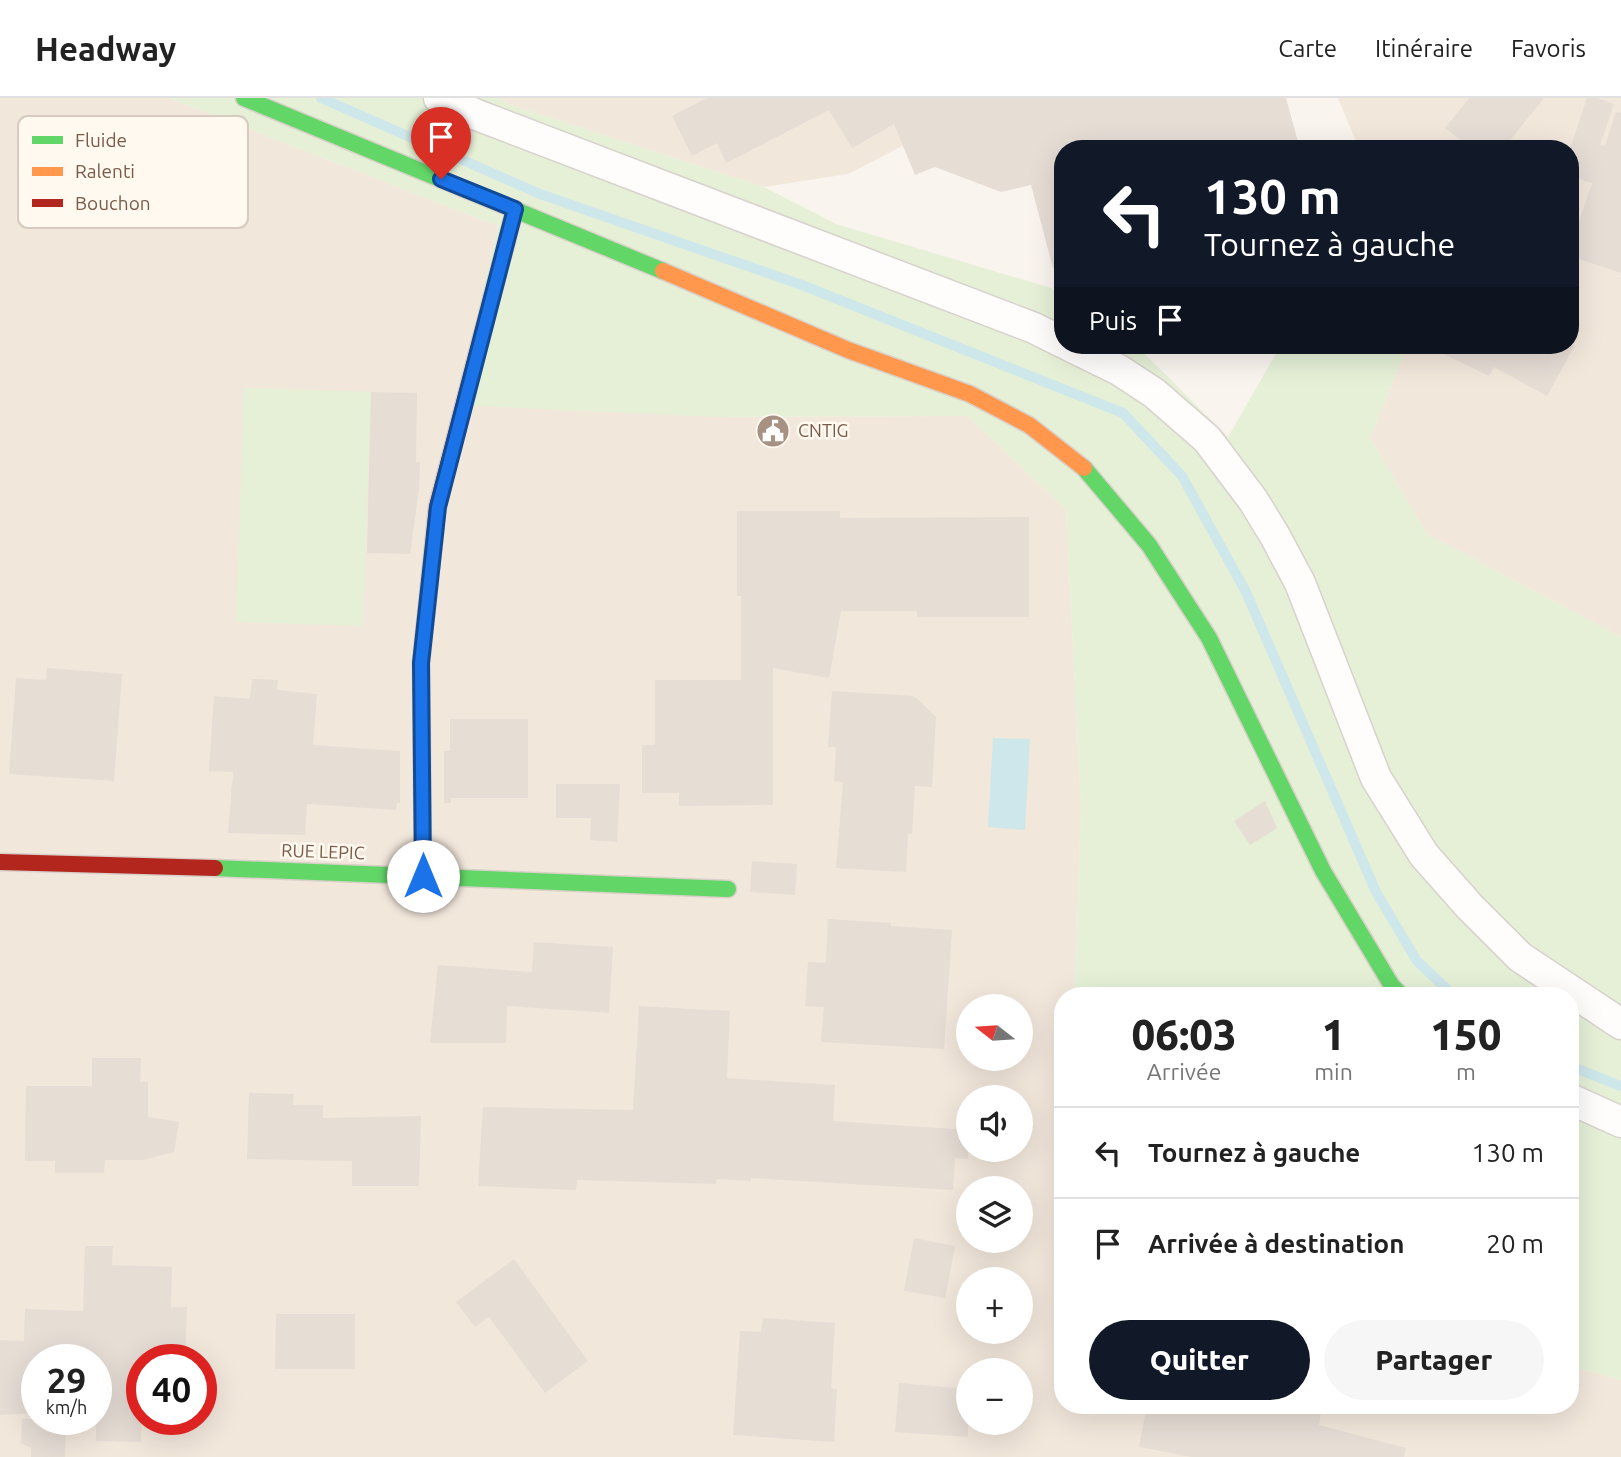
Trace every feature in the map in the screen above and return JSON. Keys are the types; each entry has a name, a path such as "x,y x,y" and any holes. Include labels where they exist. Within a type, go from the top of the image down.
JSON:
{"street":[{"path":"244,98 848,350 970,394 1029,425 1090,473 1149,545 1209,638 1323,871 1393,987"},
{"path":"439,98 1054,338"},
{"path":"423,876 421,663 438,507 515,209"},
{"path":"1086,354 1119,370 1154,393 1207,439 1253,500 1300,583 1376,778 1424,855 1470,907 1520,957 1565,987"},
{"name":"RUE LEPIC","path":"0,862 729,889"},
{"path":"1579,996 1621,1024"},
{"path":"1579,1103 1621,1122"}],"shaded area":[{"path":"0,98 169,98 215,116 18,116 18,228 248,228 248,129 498,226 716,417 968,416 1066,510 1081,807 1075,987 1054,987 1054,1414 1579,1414 1579,1368 1621,1380 1621,1457 0,1457"},
{"path":"499,98 995,98 848,174 764,187 508,104"},
{"path":"1338,98 1621,98 1621,637 1427,534 1370,438 1404,354 1579,354 1579,140 1355,140"}],"green space":[{"path":"169,98 499,98 508,104 764,187 836,224 1051,288 1054,290 1054,354 1145,354 1228,437 1276,354 1404,354 1370,438 1427,534 1621,637 1621,1380 1579,1368 1579,987 1075,987 1081,807 1066,510 968,416 716,417 455,405 498,226 248,129 248,116 215,116"},
{"path":"244,388 371,392 363,626 236,622"}],"water":[{"path":"993,738 1030,739 1025,830 988,827"}],"building":[{"path":"707,98 1286,98 1298,140 1054,140 1053,268 1031,185 1001,192 935,167 915,175 894,124 852,148 829,110 726,163 717,143 692,156 672,116"},
{"path":"1469,98 1544,98 1510,140 1460,140 1445,128"},
{"path":"1587,98 1597,98 1614,104 1600,145 1605,146 1616,112 1621,113 1621,273 1579,259 1579,222 1592,183 1579,179 1579,140 1573,140"},
{"path":"1444,354 1570,354 1547,396 1494,367 1489,376"},
{"path":"371,392 417,393 416,462 420,462 419,490 410,554 367,553"},
{"path":"737,511 840,511 840,518 1029,517 1029,617 917,617 917,611 841,611 829,678 773,668 773,805 679,806 679,793 642,793 642,745 655,745 655,680 741,680"},
{"path":"47,668 122,674 114,781 9,774 16,678 46,680"},
{"path":"252,679 278,680 277,690 317,694 313,745 400,751 400,803 397,803 396,810 307,804 305,835 228,833 233,772 209,771 214,696 250,699"},
{"path":"832,691 914,696 936,717 932,787 915,786 906,872 836,868 843,782 834,781 836,747 828,747"},
{"path":"450,719 528,719 528,798 451,798 451,803 444,803 444,751 450,751"},
{"path":"556,784 620,784 617,842 590,840 591,818 556,818"},
{"path":"1265,801 1277,828 1250,845 1234,821"},
{"path":"752,861 797,864 795,895 750,892"},
{"path":"828,919 952,930 944,1049 821,1042 824,1007 805,1006 808,962 826,963"},
{"path":"534,942 613,947 609,1013 507,1006 506,1043 430,1043 438,965 532,972"},
{"path":"639,1006 730,1011 727,1078 835,1085 833,1121 956,1129 953,1190 751,1178 751,1181 717,1179 716,1184 577,1180 576,1190 478,1186 483,1107 633,1110"},
{"path":"92,1058 141,1058 140,1082 148,1082 148,1117 179,1122 174,1152 143,1160 105,1160 104,1173 55,1173 55,1161 25,1161 26,1086 92,1086"},
{"path":"249,1093 294,1094 293,1105 323,1105 323,1118 421,1116 419,1186 352,1186 352,1161 247,1159"},
{"path":"914,1238 955,1246 945,1298 904,1291"},
{"path":"85,1246 113,1246 112,1265 172,1267 171,1307 187,1307 186,1344 126,1344 126,1435 141,1435 141,1442 96,1441 96,1435 112,1435 112,1344 21,1344 21,1414 0,1415 0,1340 24,1341 25,1309 83,1311"},
{"path":"514,1259 588,1361 545,1393 489,1317 475,1327 456,1302"},
{"path":"276,1314 355,1314 355,1369 275,1369"},
{"path":"763,1318 835,1323 831,1388 837,1389 834,1442 733,1435 740,1331 761,1332"},
{"path":"899,1383 956,1388 956,1435 968,1437 895,1432"},
{"path":"1145,1414 1321,1414 1319,1425 1406,1448 1404,1457 1192,1457 1139,1447"},
{"path":"21,1435 66,1435 65,1457 31,1457 31,1448 21,1443"}],"waterway":[{"path":"321,98 540,194 802,285 1123,413 1182,476 1246,592 1376,892 1417,961 1444,987"},
{"path":"1579,1070 1621,1086"}],"traffic: fast":[{"path":"244,98 663,271"},
{"path":"492,296 515,209"},
{"path":"1084,468 1149,545 1209,638 1323,871 1393,987"},
{"path":"423,875 421,662 434,538"},
{"path":"215,868 728,889"}],"traffic: slow":[{"path":"663,271 848,350 970,394 1029,425 1084,468"}],"traffic: jam":[{"path":"434,538 437,507 492,296"},
{"path":"0,862 215,868"}],"place":[{"name":"CNTIG","path":"773,431"}],"route":[{"path":"423,876 421,663 438,507 515,209 441,179"}]}
